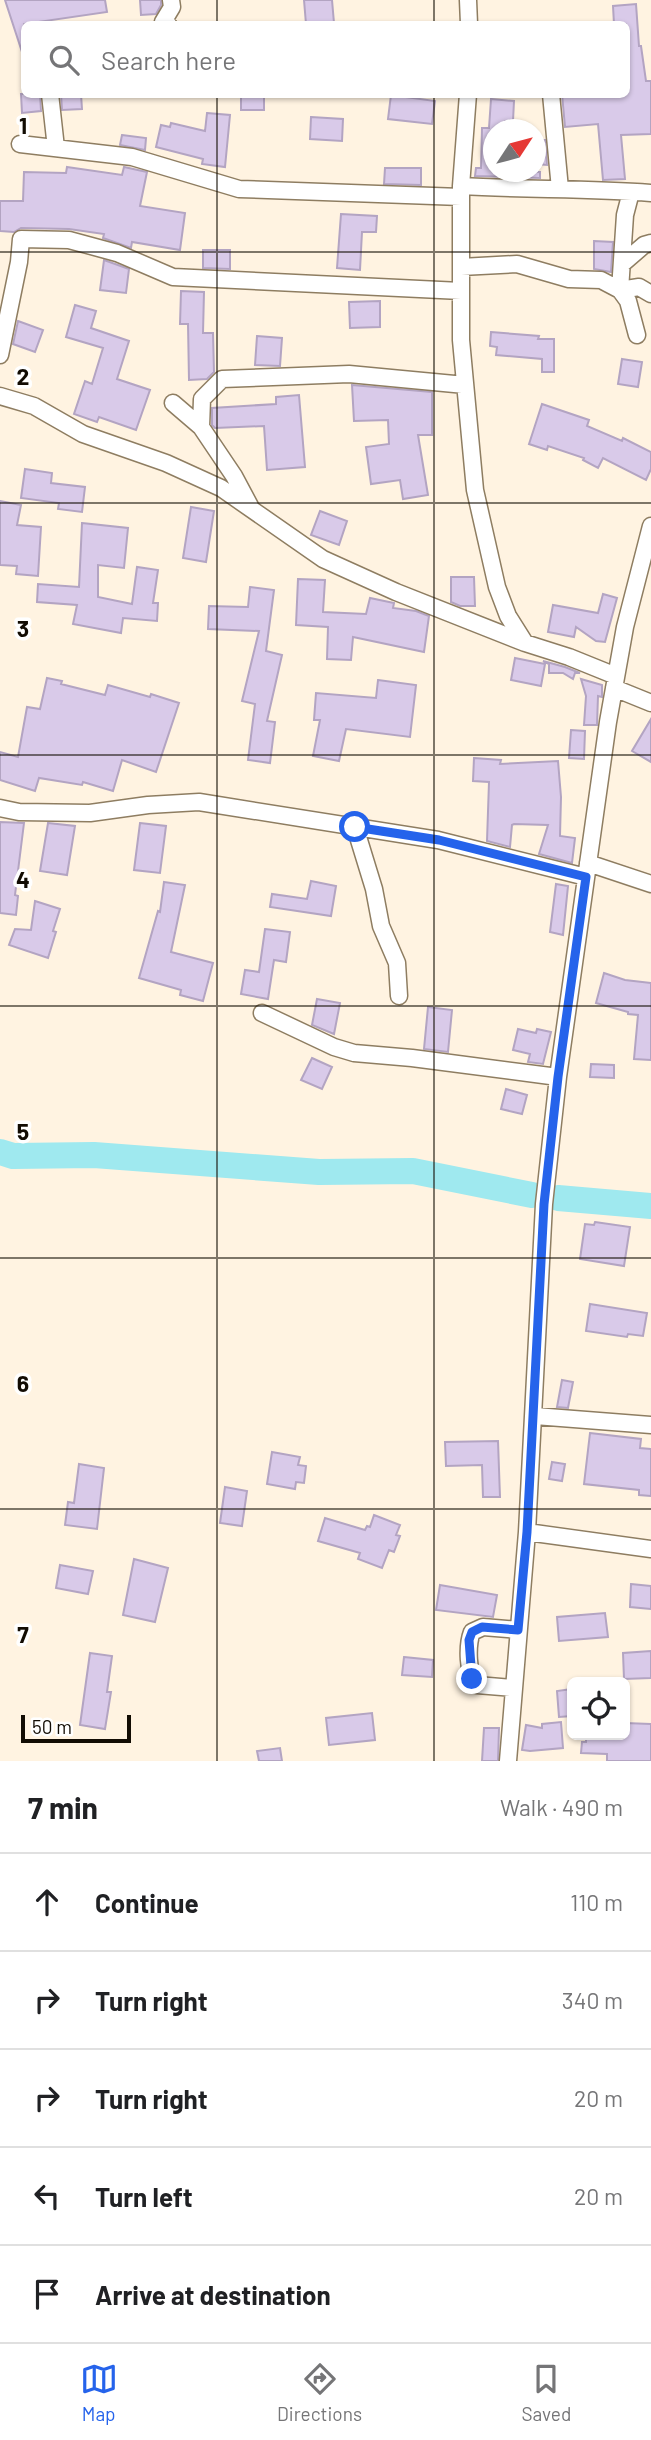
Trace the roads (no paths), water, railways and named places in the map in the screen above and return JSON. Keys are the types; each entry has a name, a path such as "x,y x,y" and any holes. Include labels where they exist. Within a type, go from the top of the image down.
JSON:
{"street":[{"path":"164,21 172,7 171,0"},
{"path":"468,0 469,21"},
{"path":"50,98 56,148"},
{"path":"468,98 461,192 461,340 475,490 494,575 508,616 525,643"},
{"path":"551,98 560,189"},
{"path":"20,144 132,158 239,189 461,192 560,189 651,193"},
{"path":"620,290 625,215 631,192"},
{"path":"0,355 19,262 21,239 69,240 117,253 173,277 461,291"},
{"path":"622,264 644,245 651,243"},
{"path":"461,267 517,264 569,279 601,280 620,290 628,301 637,335"},
{"path":"620,290 639,287 651,294"},
{"path":"201,427 202,400 222,379 349,374 465,385"},
{"path":"0,396 34,406 83,434 166,463 221,488 323,559 396,592 525,643 569,657 651,704"},
{"path":"173,403 201,427 234,476 251,508"},
{"path":"508,1761 535,1416 544,1204 558,1077 615,682 625,627 651,526"},
{"path":"0,808 19,812 90,813 148,804 199,802 439,840 651,884"},
{"path":"355,827 374,889 381,926 397,963 399,996"},
{"path":"262,1013 334,1046 354,1052 558,1077"},
{"path":"535,1416 651,1425"},
{"path":"527,1532 651,1549"},
{"path":"514,1688 477,1685 472,1679 469,1640 472,1632 482,1627 518,1630"}],"waterway":[{"path":"0,1152 13,1156 94,1155 319,1172 413,1171 532,1195"},
{"path":"558,1198 651,1206"}]}
